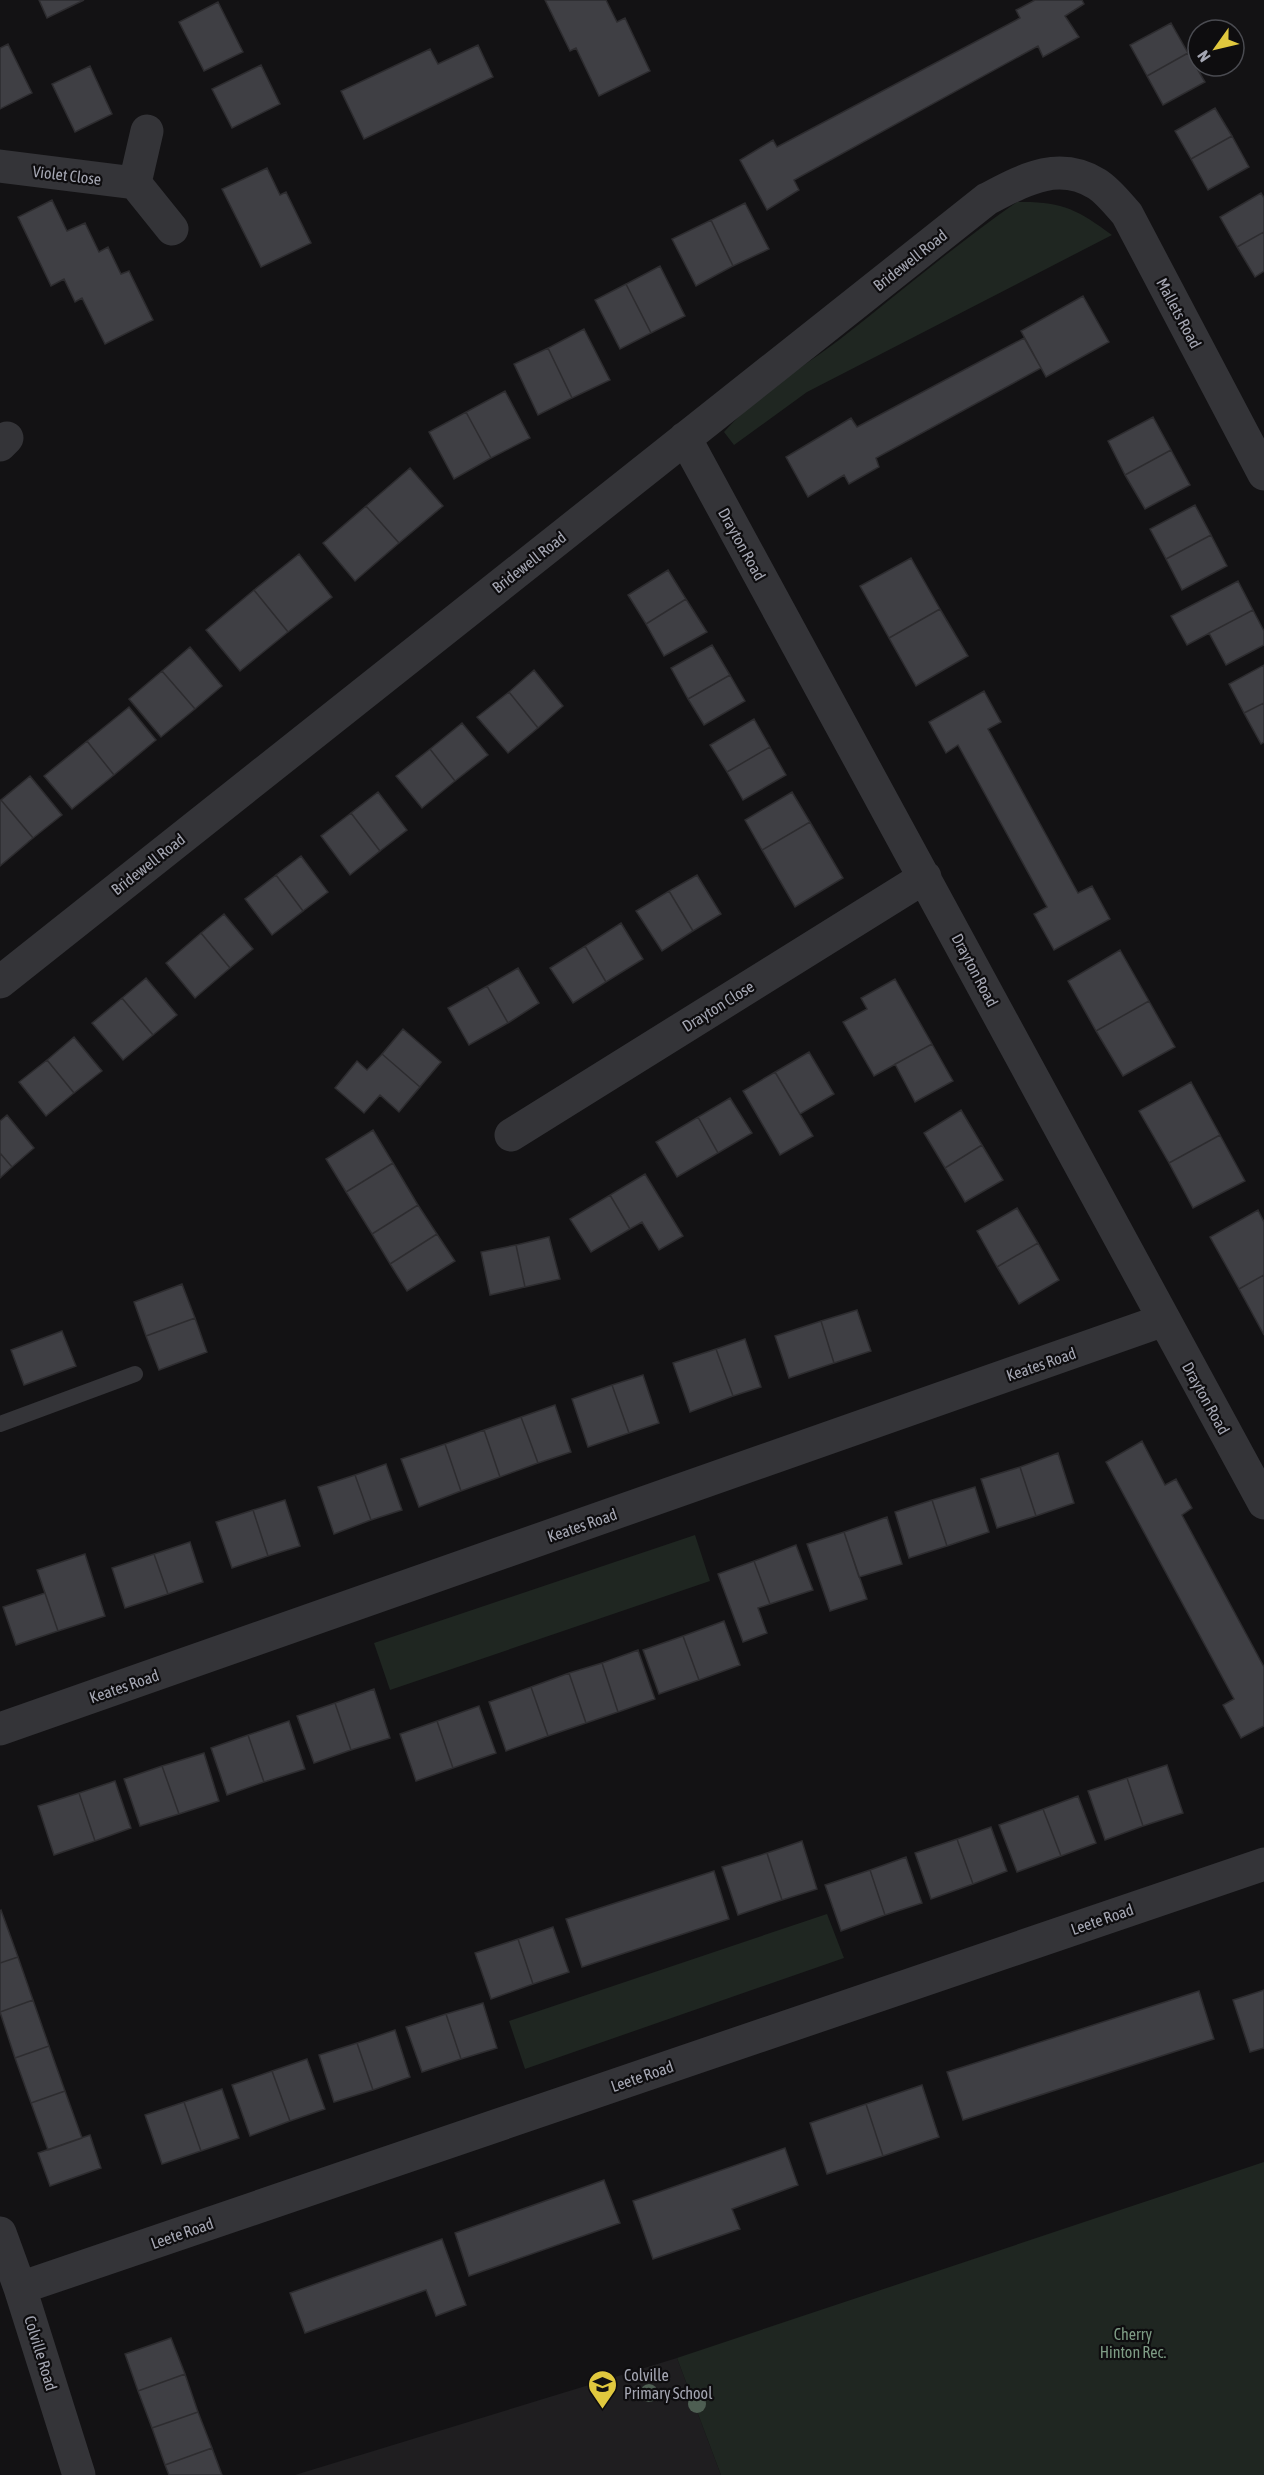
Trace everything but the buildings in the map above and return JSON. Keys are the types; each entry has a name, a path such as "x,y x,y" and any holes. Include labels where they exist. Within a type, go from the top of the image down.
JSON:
{"street":[{"path":"147,131 135,183 172,229"},
{"name":"Violet Close","path":"0,166 135,183"},
{"name":"Bridewell Road","path":"0,982 987,199 1032,176 1072,172"},
{"name":"Mallets Road","path":"1072,172 1099,185 1127,214 1264,474"},
{"name":"Drayton Road","path":"685,438 1264,1503"},
{"name":"Drayton Close","path":"511,1135 925,877"},
{"name":"Keates Road","path":"0,1729 1164,1320"},
{"name":"Leete Road","path":"20,2288 1264,1864"},
{"name":"Colville Road","path":"0,2233 20,2288 79,2475"}],"lane":[{"path":"0,1424 135,1374"}],"shaded area":[{"name":"Colville Primary School","path":"677,2358 721,2475 295,2475"}],"green space":[{"path":"1017,202 1045,203 1068,208 1112,235 807,392 734,445 724,432 750,406"},
{"path":"695,1535 710,1581 390,1690 374,1643"},
{"path":"827,1914 844,1958 525,2069 509,2021"},
{"name":"Cherry Hinton Rec.","path":"1264,2162 1264,2475 721,2475 677,2358"}],"place":[{"name":"Colville Primary School","path":"603,2410"}]}
